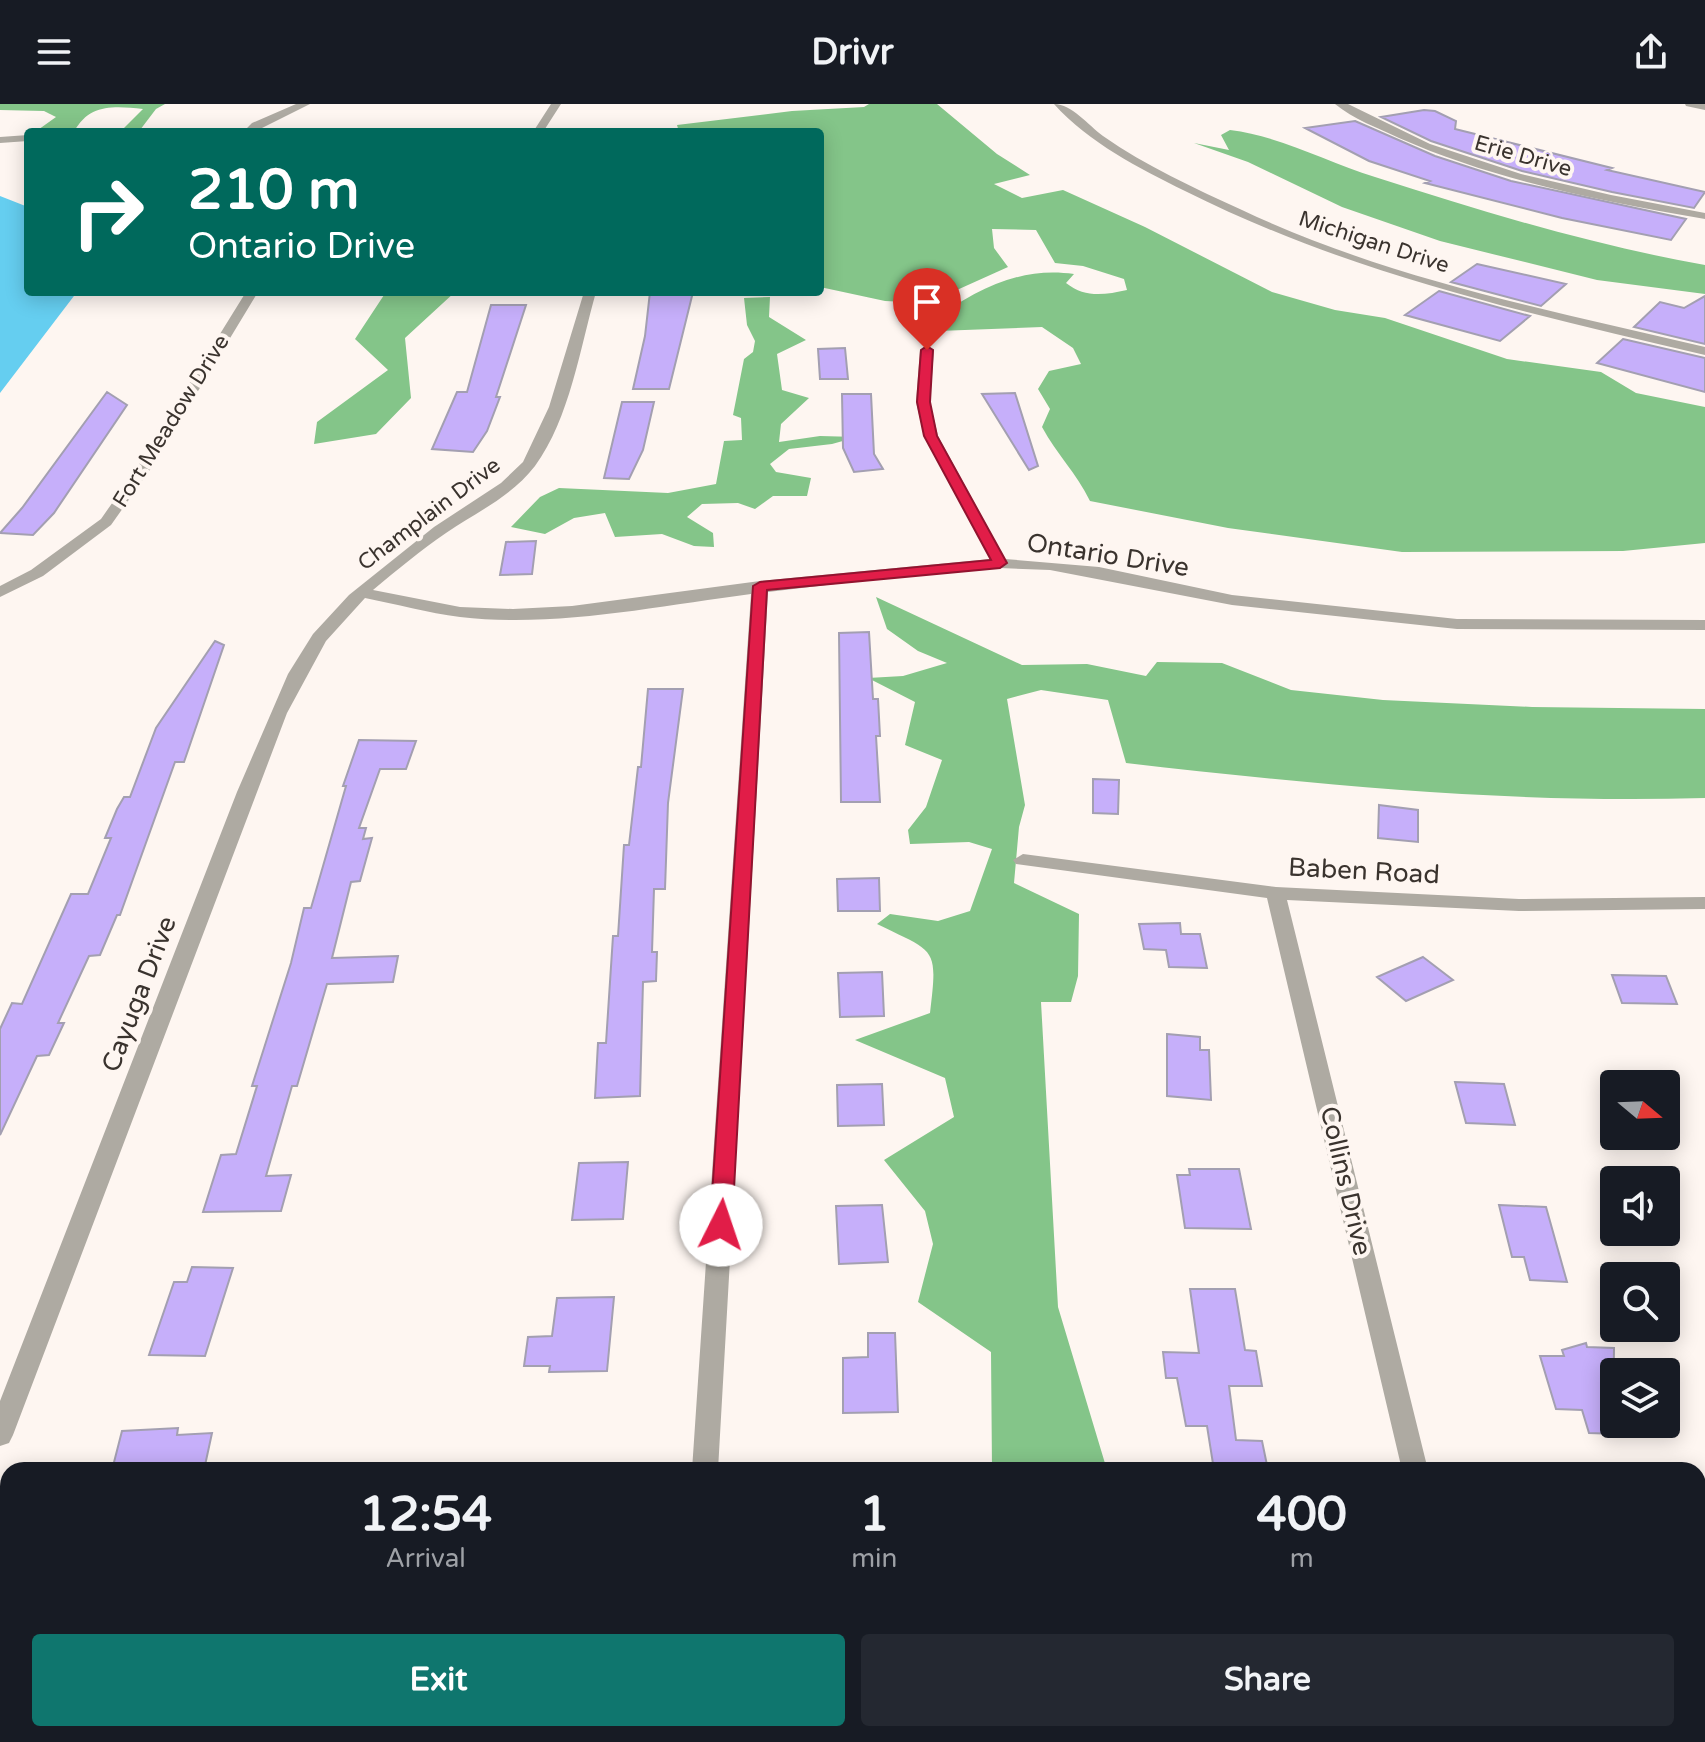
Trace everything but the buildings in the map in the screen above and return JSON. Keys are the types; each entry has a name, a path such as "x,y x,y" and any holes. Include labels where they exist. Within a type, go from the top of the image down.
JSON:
{"street":[{"path":"253,128 305,104"},
{"path":"540,128 556,104"},
{"name":"Michigan Drive","path":"1059,104 1083,128 1115,151 1242,215 1304,242 1427,283 1705,351"},
{"name":"Erie Drive","path":"1340,104 1405,138 1492,170 1587,194 1705,216"},
{"path":"1690,104 1705,107"},
{"path":"0,140 24,138"},
{"name":"Fort Meadow Drive","path":"0,592 37,573 106,522 145,467 250,296"},
{"name":"Champlain Drive","path":"363,593 429,538 498,493 529,464 543,440 589,296"},
{"path":"927,350 923,402 931,436 1000,563"},
{"name":"Ontario Drive","path":"363,593 460,612 513,614 587,609 760,586 1000,563 1050,565 1099,572 1232,600 1457,624 1705,625"},
{"path":"705,1462 760,586"},
{"name":"Cayuga Drive","path":"0,1435 246,792 274,727 319,637 363,593"},
{"name":"Baben Road","path":"1023,860 1276,893 1519,905 1705,903"},
{"name":"Collins Drive","path":"1276,893 1413,1462"}],"green space":[{"path":"0,104 165,104 156,109 142,128 124,128 143,109 103,109 87,116 77,128 41,128 56,117 44,111 0,110"},
{"path":"869,104 937,104 997,154 1030,175 994,184 1022,198 1063,190 1145,227 1272,292 1335,310 1385,318 1507,359 1601,372 1636,393 1705,407 1705,543 1623,551 1402,552 1228,528 1090,501 1042,427 1050,409 1038,389 1049,371 1081,364 1073,348 1042,327 938,331 933,320 982,290 1017,277 1054,272 1074,274 1066,283 1080,291 1095,294 1127,290 1124,279 1083,266 1055,263 1036,230 992,229 994,248 1008,267 928,303 885,301 824,288 824,128 678,128 677,125 792,111 864,107"},
{"path":"1230,130 1267,138 1375,177 1538,227 1705,265 1705,294 1597,280 1440,241 1342,207 1248,162 1194,143 1229,150 1221,135"},
{"path":"383,296 451,296 405,338 411,398 376,434 314,444 317,422 388,370 355,339"},
{"path":"770,297 769,317 806,340 777,354 782,390 809,398 781,424 779,442 820,436 857,437 832,444 789,449 770,464 776,472 811,478 807,496 773,496 755,509 738,503 702,504 687,517 713,533 714,547 694,546 662,534 615,537 605,513 574,518 545,534 511,527 540,497 559,488 668,493 716,484 724,441 742,440 741,418 733,415 744,359 753,352 755,341 747,325 744,298"},
{"path":"876,597 1022,665 1087,664 1146,676 1157,662 1222,663 1291,690 1383,700 1532,707 1705,709 1705,798 1560,798 1415,791 1126,763 1108,700 1041,690 1007,699 1025,805 1019,827 1014,883 1079,914 1078,976 1071,1002 1041,1002 1058,1307 1105,1462 992,1462 991,1352 918,1302 933,1244 925,1211 884,1160 954,1117 945,1078 855,1040 930,1013 933,975 929,954 922,947 877,924 890,914 938,921 970,911 992,849 969,842 910,844 908,830 926,807 942,760 905,745 915,702 868,678 903,676 947,663 918,651 887,629"}],"water":[{"path":"0,196 24,205 24,296 74,296 0,393"}],"route":[{"path":"721,1225 760,586 1000,563 931,436 923,402 927,350"}]}
